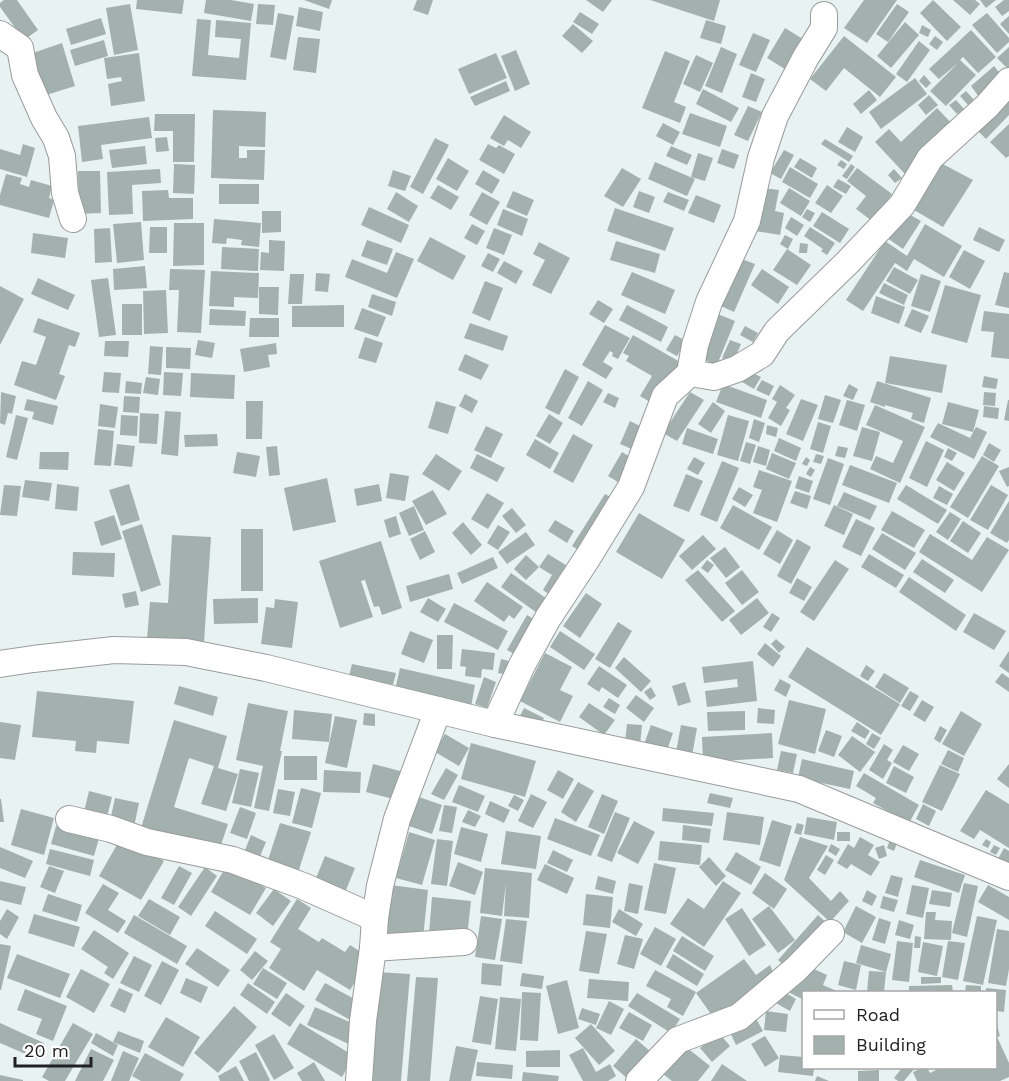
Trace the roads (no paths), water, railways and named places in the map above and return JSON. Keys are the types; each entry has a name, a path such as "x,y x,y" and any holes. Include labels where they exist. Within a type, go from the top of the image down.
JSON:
{"street":[{"path":"495,724 522,665 548,618 631,488 665,396 690,373 695,345 709,302 747,221 761,158 776,116 806,57 824,28 824,15"},
{"path":"0,34 20,48 25,75 44,118 56,138 62,156 65,193 73,219"},
{"path":"690,373 714,377 737,369 762,354 777,332 902,205 930,158 987,106 1009,81"},
{"path":"0,664 114,650 186,652 266,668 495,724 799,789 1009,877"},
{"path":"359,1081 363,1021 380,886 397,819 438,710"},
{"path":"69,819 111,829 147,842 233,860 303,886 375,918"},
{"path":"639,1081 678,1040 739,1017 796,969 831,933"},
{"path":"373,948 464,942"}]}
